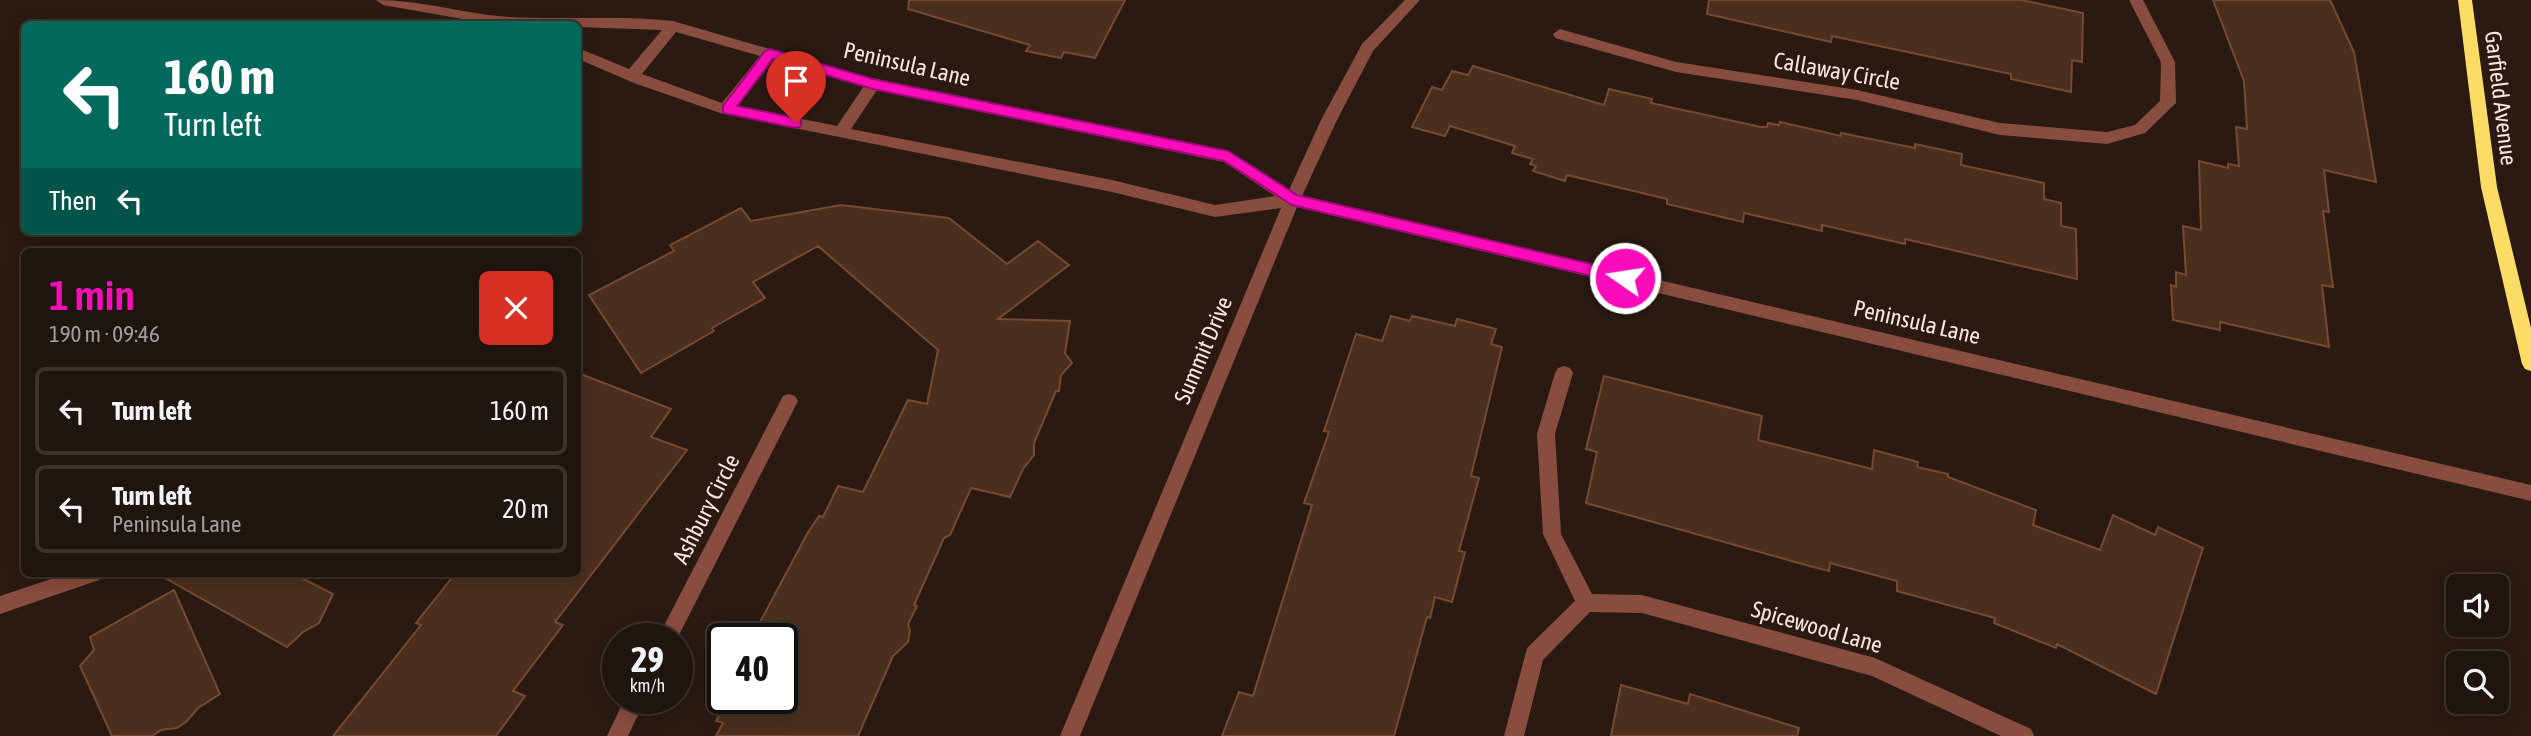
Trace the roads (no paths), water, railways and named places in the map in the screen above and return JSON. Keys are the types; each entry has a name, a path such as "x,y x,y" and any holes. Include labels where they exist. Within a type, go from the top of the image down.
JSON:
{"main road":[{"name":"Garfield Avenue","path":"2465,0 2490,187 2531,365"}],"street":[{"name":"Peninsula Lane","path":"383,0 498,21"},
{"name":"Summit Drive","path":"1070,736 1292,200 1329,120 1367,48 1413,0"},
{"name":"Callaway Circle","path":"1560,34 1676,67 1857,95 2000,130 2107,138 2140,129 2168,103 2168,62 2136,0"},
{"name":"Peninsula Lane","path":"581,23 673,26 873,84 1228,157 1292,200 2531,493"},
{"path":"632,76 673,26"},
{"name":"Peninsula Lane","path":"581,54 632,76 727,109 1100,184 1215,211 1292,200"},
{"path":"727,109 770,54"},
{"path":"841,132 873,84"},
{"path":"1514,736 1534,655 1586,603 1552,534 1546,435 1564,373"},
{"name":"Ashbury Circle","path":"675,623 789,401"},
{"path":"0,606 84,577"},
{"name":"Spicewood Lane","path":"1586,603 1642,604 1875,667 2024,736"},
{"path":"617,736 628,714"}]}
